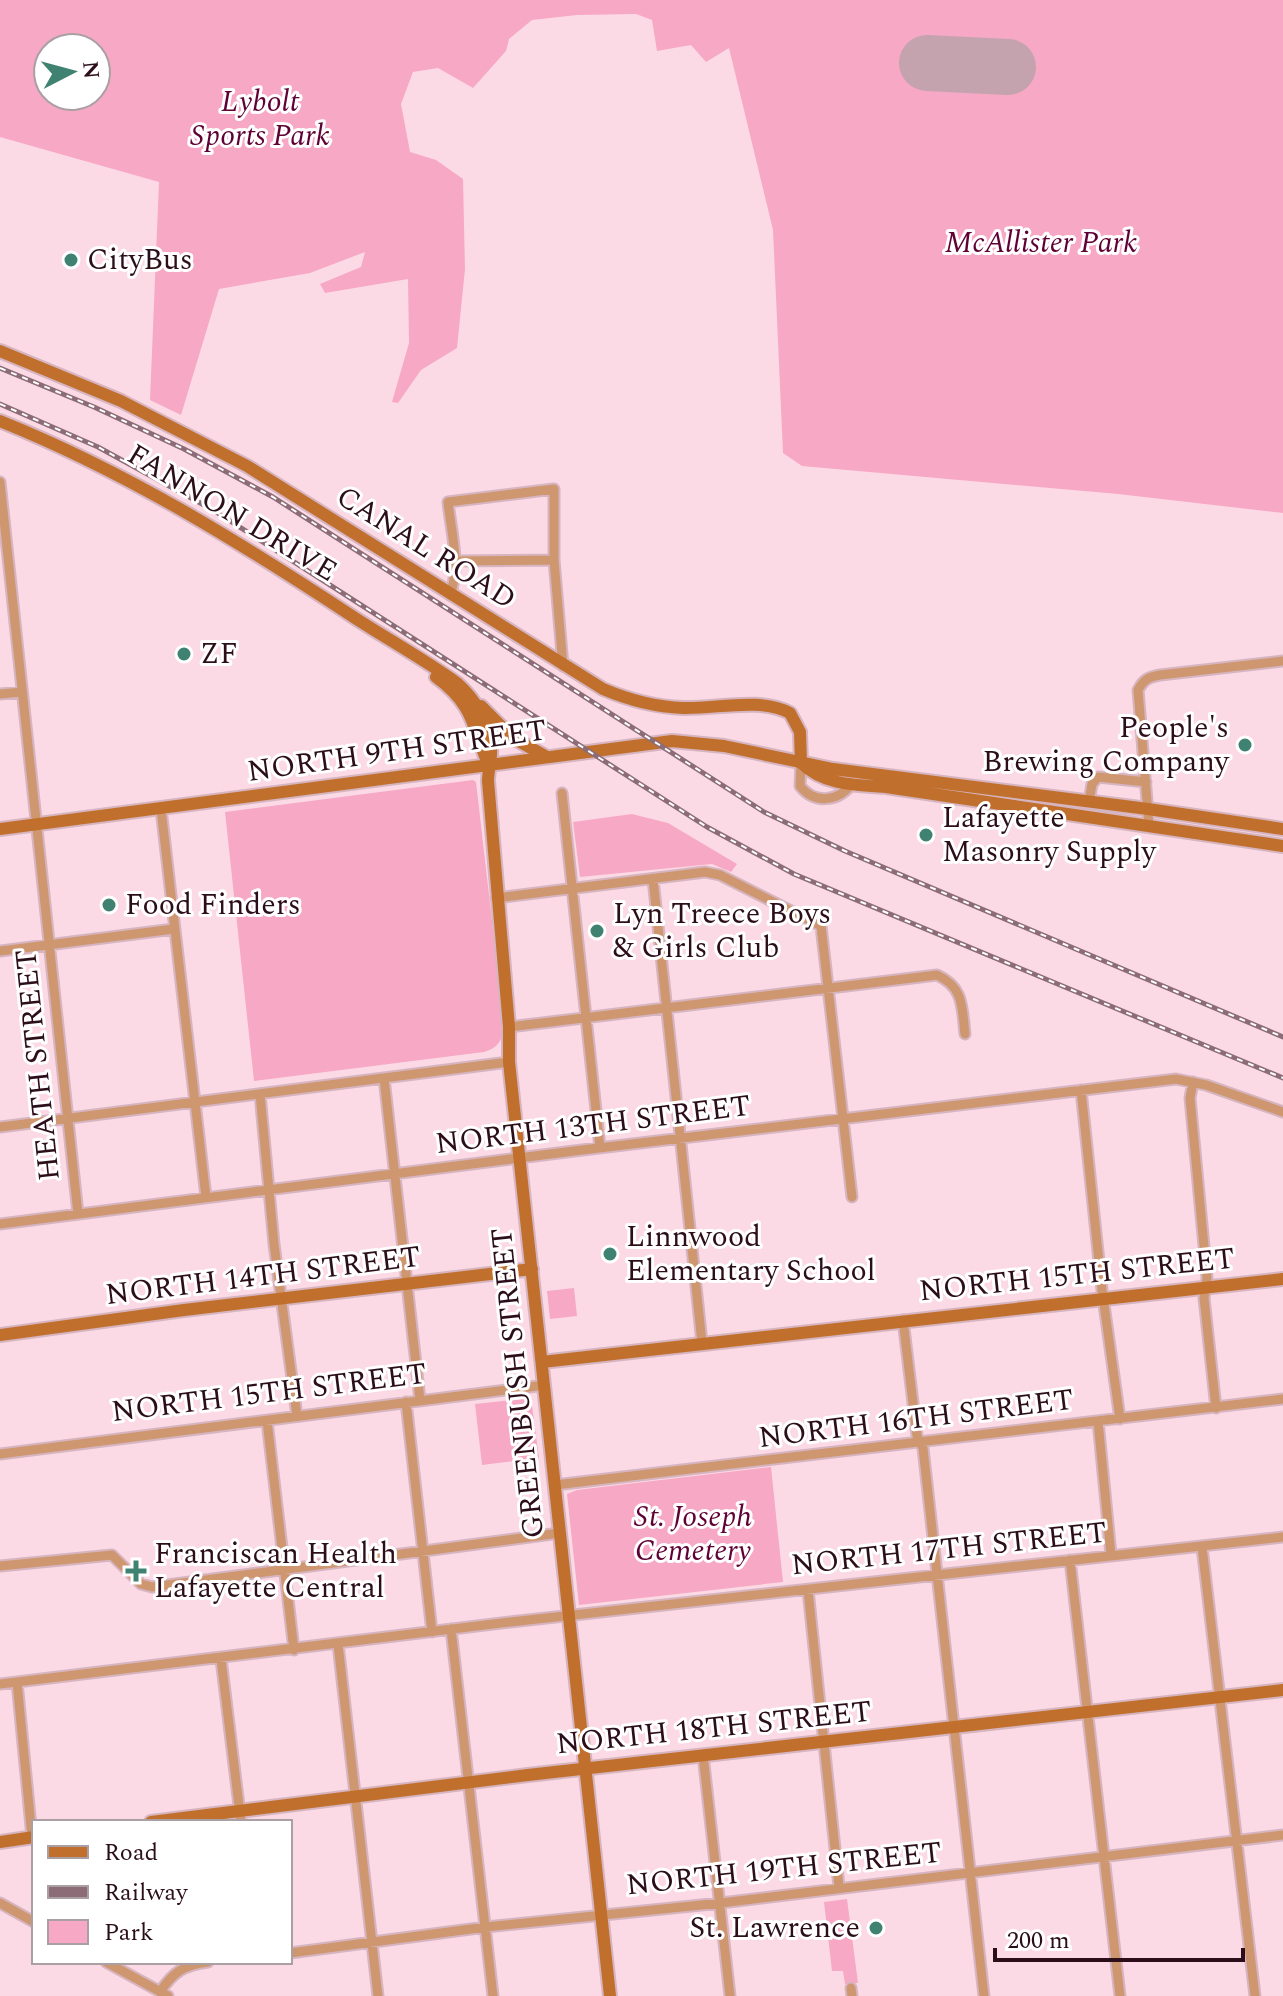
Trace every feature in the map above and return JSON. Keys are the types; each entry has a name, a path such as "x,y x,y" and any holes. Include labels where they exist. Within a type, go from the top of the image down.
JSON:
{"main road":[{"name":"CANAL ROAD","path":"0,351 121,401 247,466 603,689 641,702 684,708 780,707 796,721 800,732 801,763"},
{"name":"FANNON DRIVE","path":"0,421 125,478 233,538 457,683 513,738 547,757"},
{"name":"FANNON DRIVE","path":"428,666 472,716 488,764"},
{"path":"474,699 486,723 492,752 488,764"},
{"name":"NORTH 9TH STREET","path":"0,829 672,741 724,746 801,763 1283,829"},
{"name":"NORTH 9TH STREET","path":"801,763 813,775 851,785 886,787 1283,846"},
{"name":"GREENBUSH STREET","path":"488,764 496,898 509,1027 509,1062 610,1996"},
{"name":"NORTH 14TH STREET","path":"0,1335 532,1269"},
{"name":"NORTH 15TH STREET","path":"542,1362 1283,1279"},
{"name":"NORTH 18TH STREET","path":"179,1820 240,1817 469,1782 1283,1690"},
{"path":"0,1842 32,1837"}],"street":[{"name":"HEATH STREET","path":"0,482 4,564 38,825 78,1214"},
{"path":"450,595 455,561 448,502 554,489 554,560 563,666"},
{"path":"455,561 554,560"},
{"path":"1149,826 1138,690 1144,681 1160,675 1283,661"},
{"path":"0,694 22,692"},
{"path":"801,763 800,786 808,794 834,799 843,795 851,785"},
{"path":"1089,802 1092,784 1098,777 1146,782"},
{"path":"562,793 600,1148"},
{"path":"161,809 206,1197"},
{"path":"496,898 705,872 720,875 821,926 852,1197"},
{"path":"653,879 702,1343"},
{"path":"0,951 174,929"},
{"path":"509,1027 937,975 958,990 965,1034"},
{"path":"0,1127 509,1062"},
{"path":"384,1078 420,1400"},
{"name":"NORTH 13TH STREET","path":"0,1224 1176,1079 1283,1112"},
{"path":"1193,1082 1190,1098 1206,1288 1204,1298 1216,1408"},
{"path":"1081,1090 1102,1290 1120,1419"},
{"path":"260,1094 297,1416"},
{"path":"903,1320 923,1448 984,1996"},
{"name":"NORTH 15TH STREET","path":"0,1454 545,1385"},
{"name":"NORTH 16TH STREET","path":"555,1485 1283,1399"},
{"path":"406,1402 432,1632"},
{"path":"267,1421 294,1650"},
{"path":"1098,1421 1111,1555"},
{"path":"0,1566 112,1555 141,1584 148,1587 560,1533"},
{"name":"NORTH 17TH STREET","path":"0,1684 569,1615 1283,1537"},
{"path":"1202,1547 1255,1996"},
{"path":"1070,1560 1120,1996"},
{"path":"808,1590 839,1887"},
{"path":"451,1629 493,1996"},
{"path":"338,1644 378,1996"},
{"path":"221,1659 240,1817"},
{"path":"17,1682 32,1827"},
{"path":"703,1755 730,1996"},
{"name":"NORTH 19TH STREET","path":"292,1953 486,1927 721,1903 1283,1835"},
{"path":"0,1903 32,1921"},
{"path":"110,1964 164,1994 175,1972 195,1964"}],"green space":[{"name":"McAllister Park","path":"0,0 1283,0 1283,513 1118,494 802,466 783,453 773,230 729,48 706,62 691,45 657,51 652,20 636,14 532,20 509,39 506,51 473,88 438,68 413,72 401,104 410,152 436,160 463,179 465,269 457,348 421,370 398,403 392,402 409,343 408,279 325,293 320,284 361,267 365,252 310,273 219,289 181,415 150,400 159,182 0,137"},
{"path":"476,782 504,1025 499,1043 484,1052 254,1081 225,812"},
{"path":"632,814 668,823 737,864 731,872 712,864 580,877 573,822"},
{"path":"574,1288 577,1316 550,1319 547,1291"},
{"path":"531,1398 539,1458 482,1465 475,1404"},
{"name":"St. Joseph Cemetery","path":"771,1467 783,1582 579,1605 567,1494 577,1490"},
{"path":"847,1899 858,1983 845,1984 843,1971 832,1971 824,1902"}],"runway":[{"path":"927,63 1008,67"}],"railway":[{"path":"0,368 184,449 273,497 764,812 845,851 1283,1037"},
{"path":"0,404 98,447 213,510 707,827 794,874 1283,1078"}],"place":[{"name":"CityBus","path":"71,260"},
{"name":"ZF","path":"184,654"},
{"name":"People's Brewing Company","path":"1245,745"},
{"name":"Lafayette Masonry Supply","path":"926,835"},
{"name":"Food Finders","path":"109,905"},
{"name":"Lyn Treece Boys & Girls Club","path":"597,931"},
{"name":"Linnwood Elementary School","path":"610,1254"},
{"name":"Franciscan Health Lafayette Central","path":"136,1571"},
{"name":"St. Lawrence","path":"876,1928"}],"park label":[{"name":"Lybolt Sports Park","path":"260,119"}]}
